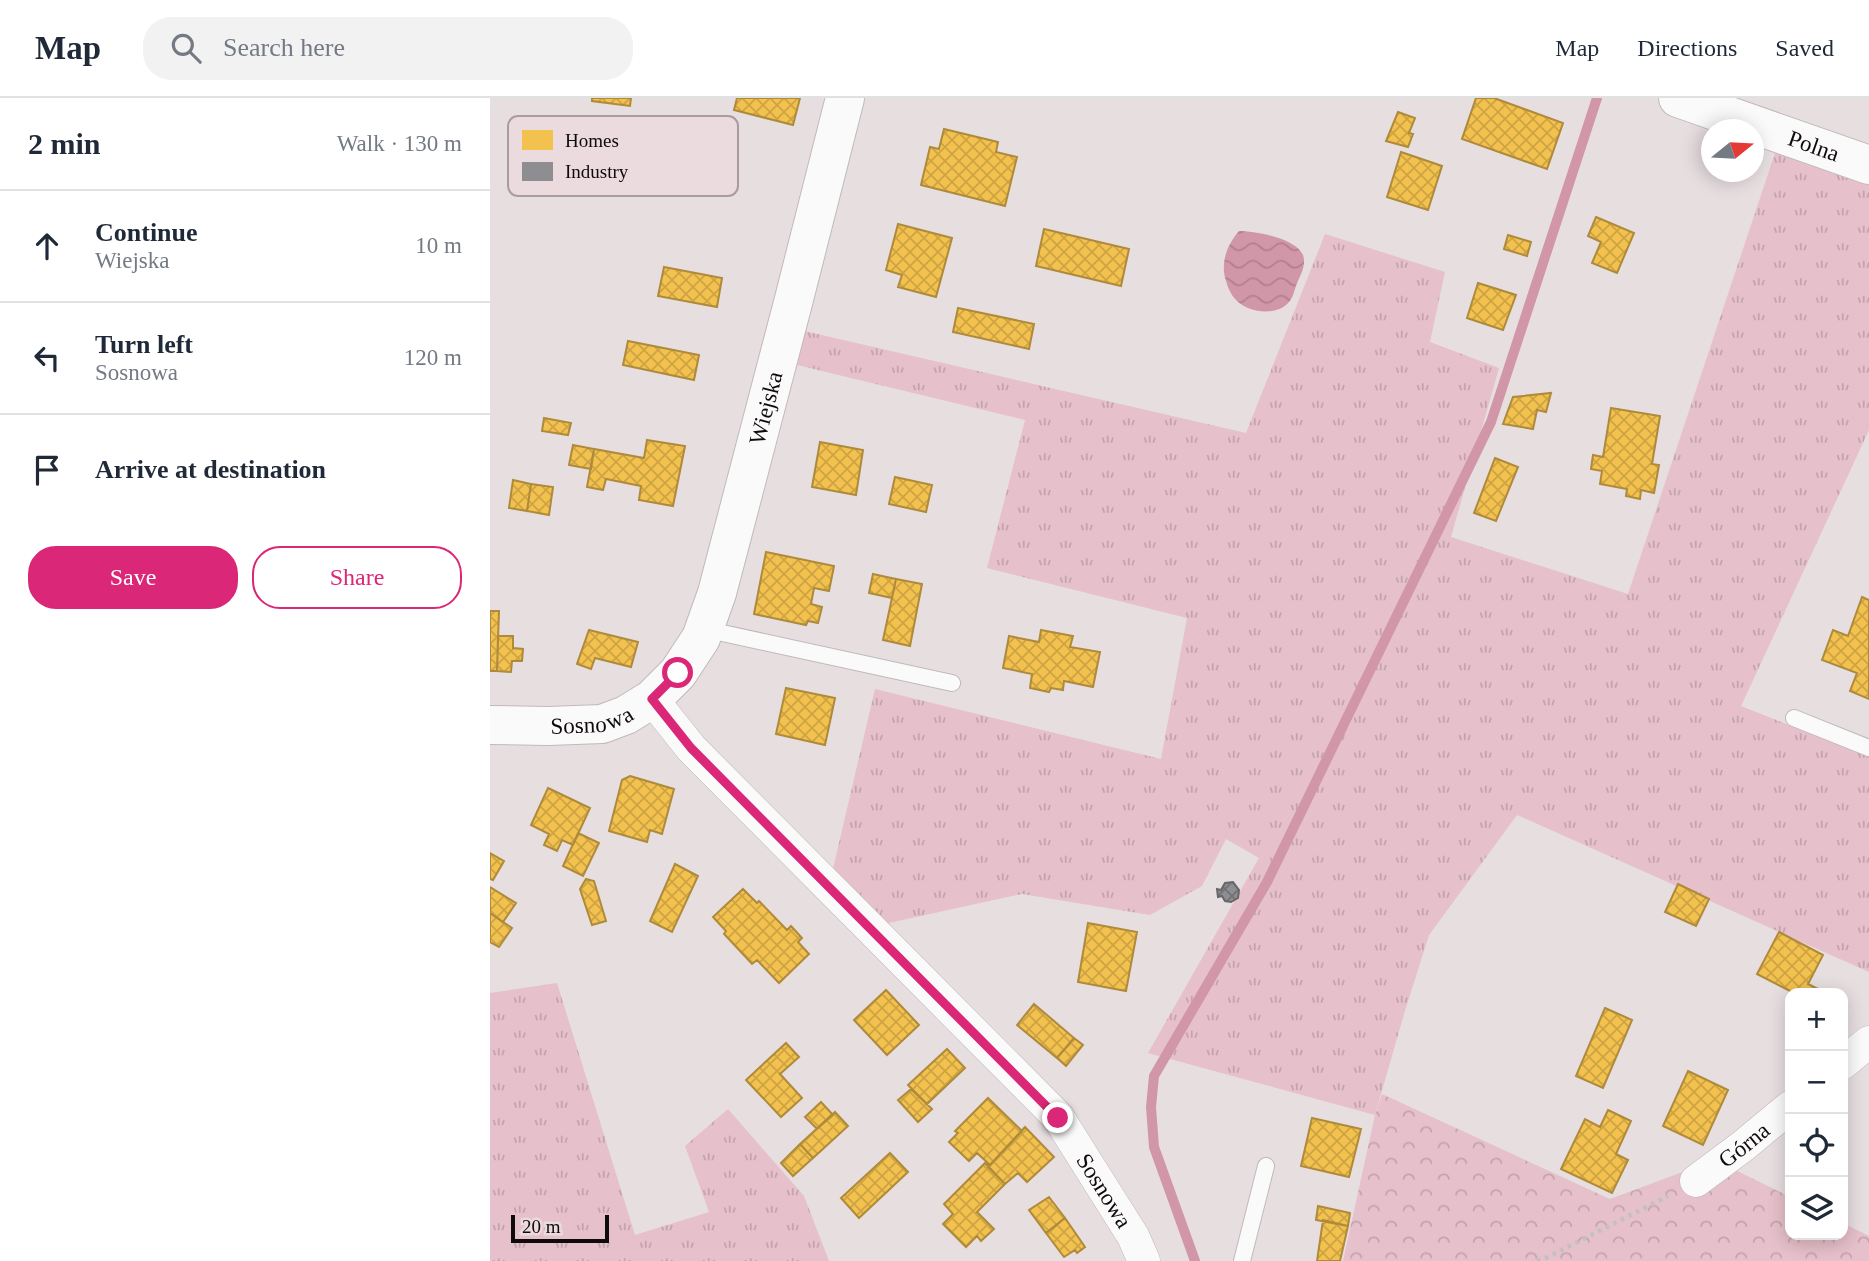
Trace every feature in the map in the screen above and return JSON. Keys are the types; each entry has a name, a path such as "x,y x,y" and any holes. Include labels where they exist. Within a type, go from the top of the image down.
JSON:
{"street":[{"name":"Wiejska","path":"652,699 678,673 701,638 717,593 845,98"},
{"name":"Polna","path":"1678,98 1869,164"},
{"name":"Sosnowa","path":"490,725 602,724 626,715 652,699 691,748 1058,1118 1133,1236 1144,1261"},
{"path":"1848,1059 1869,1042"},
{"name":"Górna","path":"1696,1181 1785,1111"}],"lane":[{"path":"704,629 952,684"},
{"path":"1794,718 1869,748"},
{"path":"1242,1261 1266,1166"}],"path":[{"path":"1537,1261 1628,1218 1696,1181"}],"green space":[{"path":"1779,141 1869,175 1869,430 1741,706 1869,757 1869,972 1517,815 1429,935 1375,1115 1148,1053 1259,858 1226,839 1202,886 1150,915 1022,894 884,924 832,873 875,689 1161,759 1187,618 987,568 1025,420 797,365 800,330 1246,433 1325,234 1445,272 1430,342 1499,368 1451,537 1628,594"},
{"path":"557,983 635,1235 709,1212 685,1146 728,1109 804,1196 829,1261 490,1261 490,993"},
{"path":"1382,1094 1610,1199 1715,1160 1785,1195 1785,1240 1848,1240 1848,1226 1869,1236 1869,1261 1343,1261"}],"water":[{"path":"1239,231 1255,232 1284,240 1299,249 1303,255 1303,268 1292,297 1289,303 1281,308 1274,311 1253,310 1241,304 1230,291 1224,274 1224,261 1231,242"}],"building: Homes":[{"path":"592,98 631,98 630,106 592,101"},
{"path":"737,98 800,98 793,125 734,110"},
{"path":"1476,98 1494,98 1563,123 1547,169 1462,139"},
{"path":"1398,112 1415,118 1409,133 1413,134 1408,147 1386,141"},
{"path":"944,129 998,142 996,152 1017,157 1005,206 921,185 930,147 939,149"},
{"path":"1401,152 1442,166 1428,210 1387,197"},
{"path":"1596,217 1634,233 1617,273 1592,263 1601,242 1588,236"},
{"path":"898,224 952,238 936,297 898,287 902,275 886,270"},
{"path":"1044,229 1129,249 1121,286 1036,266"},
{"path":"1508,235 1531,242 1527,256 1504,249"},
{"path":"664,267 722,278 717,307 658,296"},
{"path":"1478,283 1516,295 1503,330 1467,318"},
{"path":"958,308 1034,324 1029,349 953,332"},
{"path":"628,341 699,355 694,380 623,365"},
{"path":"1551,393 1546,412 1537,410 1533,429 1503,424 1513,397"},
{"path":"1611,408 1660,416 1652,464 1659,465 1654,493 1641,490 1640,499 1626,496 1627,489 1600,484 1602,471 1591,469 1593,455 1603,457"},
{"path":"544,418 571,423 568,435 542,431"},
{"path":"647,440 685,446 673,506 639,500 641,486 606,479 603,490 587,487 594,449 644,458"},
{"path":"820,442 863,450 856,495 812,487"},
{"path":"573,445 594,449 591,469 569,465"},
{"path":"1495,458 1518,467 1496,521 1474,513"},
{"path":"895,477 932,485 926,512 889,504"},
{"path":"513,480 531,484 527,511 509,508"},
{"path":"531,484 553,487 549,515 527,511"},
{"path":"766,552 834,566 829,591 814,588 811,604 822,607 818,623 808,621 806,625 754,614"},
{"path":"873,574 896,579 892,598 869,593"},
{"path":"896,579 922,584 910,646 883,640"},
{"path":"1862,597 1869,600 1869,699 1850,691 1857,673 1822,660 1833,630 1848,636"},
{"path":"490,611 499,611 497,671 490,671"},
{"path":"589,630 638,642 631,667 595,658 591,669 577,664"},
{"path":"1041,630 1073,636 1070,647 1100,652 1093,687 1064,681 1063,690 1051,688 1049,692 1030,688 1032,674 1003,668 1009,636 1039,642"},
{"path":"498,636 513,636 513,648 523,649 522,661 512,661 511,672 497,671"},
{"path":"786,688 835,698 825,745 776,734"},
{"path":"630,776 674,789 662,834 650,830 647,842 609,831 622,780"},
{"path":"548,788 590,808 573,845 562,840 557,851 544,845 549,834 531,825"},
{"path":"578,833 599,843 583,876 563,866"},
{"path":"490,853 504,861 493,880 490,879"},
{"path":"675,864 698,876 672,932 650,921"},
{"path":"586,879 594,881 606,921 592,925 580,889"},
{"path":"1678,884 1709,899 1696,926 1665,912"},
{"path":"490,887 516,903 503,922 490,913"},
{"path":"743,889 757,903 759,901 787,930 791,926 802,938 798,942 809,954 779,983 757,960 752,964 724,934 726,931 713,917"},
{"path":"490,913 512,928 499,947 490,942"},
{"path":"1088,923 1137,932 1126,991 1078,982"},
{"path":"1779,932 1823,955 1808,984 1816,988 1785,988 1757,974"},
{"path":"886,990 919,1025 887,1055 854,1020"},
{"path":"1034,1004 1074,1038 1057,1058 1017,1025"},
{"path":"1605,1008 1632,1020 1603,1088 1576,1076"},
{"path":"1074,1038 1083,1045 1066,1066 1057,1058"},
{"path":"786,1043 799,1057 780,1074 802,1098 781,1117 746,1080"},
{"path":"947,1049 965,1068 927,1104 908,1085"},
{"path":"1688,1071 1728,1090 1703,1145 1663,1126"},
{"path":"911,1089 932,1109 918,1122 898,1100"},
{"path":"988,1098 1022,1131 990,1165 977,1153 969,1161 949,1142 958,1133 955,1131"},
{"path":"821,1102 833,1115 817,1129 805,1117"},
{"path":"1608,1110 1631,1121 1616,1154 1628,1160 1612,1193 1561,1169 1585,1119 1600,1127"},
{"path":"835,1112 848,1126 813,1158 800,1144"},
{"path":"1312,1118 1361,1129 1349,1177 1301,1166"},
{"path":"1025,1127 1054,1157 1027,1182 1018,1173 1005,1184 988,1167"},
{"path":"800,1144 813,1158 793,1176 781,1163"},
{"path":"890,1153 908,1172 859,1218 841,1198"},
{"path":"985,1163 1005,1184 977,1212 994,1229 981,1241 977,1236 966,1247 943,1224 953,1214 944,1204"},
{"path":"1049,1197 1065,1218 1046,1233 1029,1210"},
{"path":"1318,1206 1350,1213 1348,1226 1316,1220"},
{"path":"1065,1218 1085,1247 1064,1257 1046,1233"},
{"path":"1323,1220 1348,1226 1340,1261 1317,1261"}],"building: Industry":[{"path":"1233,882 1239,890 1238,898 1231,902 1225,901 1222,896 1218,897 1217,889 1221,890 1225,883"}],"waterway":[{"path":"1195,1261 1154,1147 1151,1107 1154,1076 1267,882 1491,422 1597,98"}],"route":[{"path":"678,673 652,699 691,748 1058,1118"}]}
